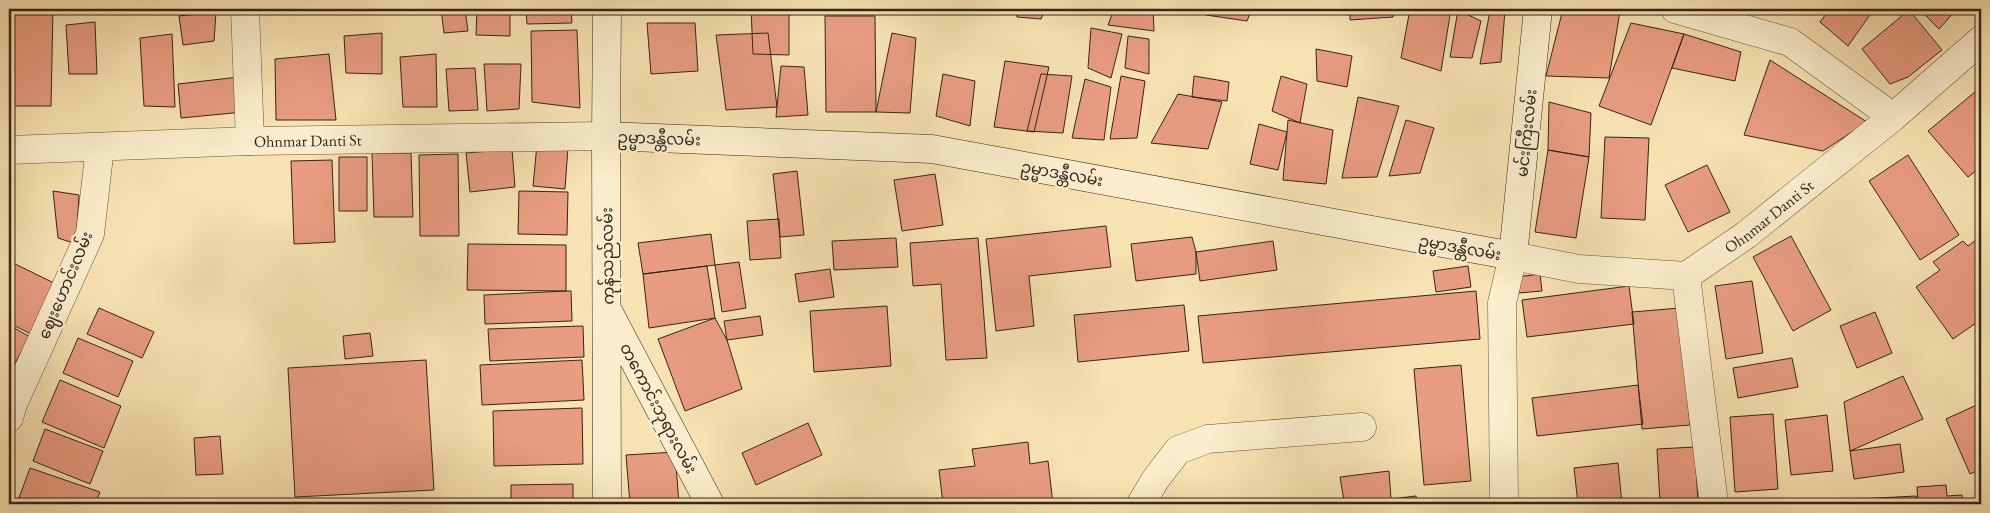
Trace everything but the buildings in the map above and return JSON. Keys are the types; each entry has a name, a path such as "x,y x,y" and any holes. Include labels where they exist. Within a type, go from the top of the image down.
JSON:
{"street":[{"path":"244,9 250,140"},
{"name":"ကုန်သည်လမ်း","path":"607,504 608,311 606,136 608,9"},
{"name":"မင်းကြီးလမ်း","path":"1504,504 1502,303 1513,256 1538,9"},
{"path":"1675,9 1790,42 1893,116"},
{"name":"Ohnmar Danti St","path":"1686,276 1746,235 1893,116 1981,40"},
{"name":"Ohnmar Danti St","path":"9,150 250,140 606,136"},
{"name":"ဥမ္မာဒန္တီလမ်း","path":"606,136 932,150 1513,256"},
{"name":"ဈေးဟောင်းလမ်း","path":"9,418 13,404 90,234 100,147"},
{"path":"1513,256 1579,269 1686,276 1714,504"},
{"name":"တကောင်းဘုရားလမ်း","path":"608,311 710,504"},
{"path":"1141,504 1155,480 1178,450 1208,439 1362,427"}]}
